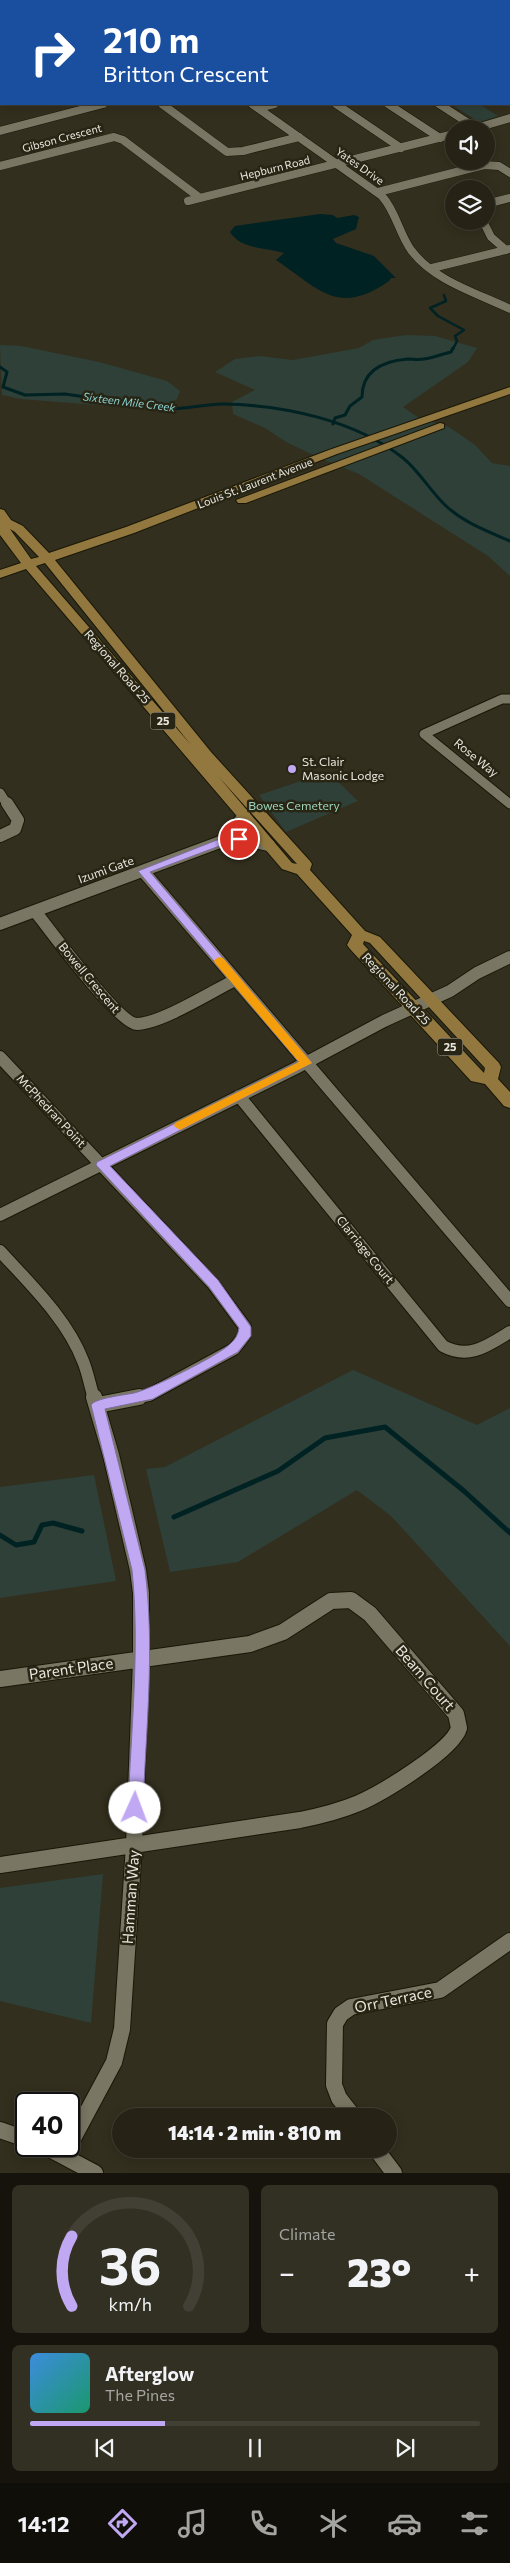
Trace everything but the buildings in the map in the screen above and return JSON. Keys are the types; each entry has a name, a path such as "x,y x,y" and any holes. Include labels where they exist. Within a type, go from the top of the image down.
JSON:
{"main road":[{"name":"Louis St. Laurent Avenue","path":"0,574 32,568 290,482 510,390"},
{"name":"Louis St. Laurent Avenue","path":"50,562 271,476 434,423 510,401"},
{"name":"Regional Road 25","path":"3,518 20,529 50,562 206,755 304,864 302,871"},
{"name":"Regional Road 25","path":"3,518 3,531 32,568 287,866 302,871 360,934 375,940 493,1067 490,1080"},
{"name":"Louis St. Laurent Avenue","path":"0,586 32,568"},
{"name":"Regional Road 25","path":"360,934 355,945 477,1077 490,1080 510,1102"}],"street":[{"path":"0,131 99,105"},
{"path":"163,105 227,152 237,152 299,137"},
{"path":"337,105 401,148"},
{"path":"390,105 440,138"},
{"path":"441,105 463,120"},
{"name":"Yates Drive","path":"255,106 378,192 394,210 411,250 432,268 510,309"},
{"path":"495,122 510,118"},
{"name":"Gibson Crescent","path":"0,166 114,137 123,140 200,198"},
{"name":"Hepburn Road","path":"188,201 445,137"},
{"path":"378,192 484,165 499,166 510,174"},
{"path":"495,202 510,198"},
{"path":"488,230 491,237 508,250"},
{"path":"432,268 508,250"},
{"name":"Rose Way","path":"510,699 502,699 424,734 510,804"},
{"path":"0,793 18,820 15,829 0,836"},
{"name":"Izumi Gate","path":"220,842 232,833 244,815"},
{"name":"Izumi Gate","path":"0,924 220,842 239,839 269,845"},
{"path":"143,871 510,1301"},
{"name":"Bowell Crescent","path":"35,911 94,986 118,1013 131,1022 144,1024 152,1021 235,980"},
{"path":"0,1215 431,1000 510,957"},
{"name":"McPhedran Point","path":"0,1057 213,1284 245,1327 244,1336 234,1349 149,1395 98,1405"},
{"name":"Clarriage Court","path":"239,1096 443,1346 452,1352 476,1353 510,1332"},
{"name":"Hamman Way","path":"0,1251 69,1333 86,1367 98,1405 138,1570 141,1593 142,1659 134,1845 120,2045 114,2062 80,2125"},
{"name":"Beam Court","path":"134,1845 300,1820 339,1810 382,1791 442,1750 453,1742 460,1724 456,1714 370,1614 360,1605 348,1599 328,1603 268,1639 142,1659"},
{"name":"Parent Place","path":"0,1679 142,1659"},
{"path":"0,1865 134,1845"},
{"name":"Orr Terrace","path":"346,2108 339,2098 334,2085 333,2032 341,2014 351,2007 440,1990 510,1941"},
{"path":"0,2130 15,2135"},
{"path":"76,2157 95,2173"},
{"path":"383,2158 394,2173"}],"green space":[{"path":"453,105 481,105 498,116 485,120 476,120"},
{"path":"406,335 435,336 477,348 468,362 403,407 419,418 449,427 475,445 492,463 510,466 510,576 488,556 359,474 286,442 265,428 233,414 232,402 255,390 215,372 235,359 259,356 293,360 359,348 373,340"},
{"path":"0,345 21,346 99,362 167,381 180,391 177,399 159,410 21,399 2,395"},
{"name":"Bowes Cemetery","path":"328,772 358,801 286,832 259,795"},
{"path":"353,1370 477,1425 510,1408 510,1646 391,1516 357,1490 238,1562 170,1572 146,1469 165,1467"},
{"path":"94,1475 116,1581 0,1598 0,1487"},
{"path":"103,1874 91,2023 0,2001 0,1888"}],"water":[{"path":"320,214 333,215 337,218 354,215 359,217 356,229 333,239 336,243 374,256 396,278 391,278 371,292 356,297 342,298 329,295 317,289 276,260 284,253 247,245 235,238 230,232 235,226"}],"waterway":[{"path":"444,295 446,301 430,308 438,316 464,330 455,336 457,341 453,349"},
{"path":"334,422 335,418 345,415 350,406 362,397 366,380 370,374 382,365 399,360 434,357 451,352 453,348"},
{"name":"Sixteen Mile Creek","path":"0,367 7,372 3,387 25,395 65,394 170,409 216,404 246,405 294,412 334,422"},
{"name":"Sixteen Mile Creek","path":"334,422 384,445 403,458 451,510 475,526 510,541"},
{"path":"174,1517 278,1471 325,1438 385,1427 464,1491 510,1533"},
{"path":"0,1535 16,1545 34,1542 42,1525 53,1523 82,1531"}],"slow traffic":[{"path":"180,1126 306,1063 219,960"}],"place":[{"name":"St. Clair Masonic Lodge","path":"292,769"}],"route":[{"path":"135,1808 142,1659 141,1593 138,1570 98,1405 149,1395 234,1349 244,1336 245,1327 213,1284 102,1165 306,1063 191,925 143,871 220,842 239,839"}]}
